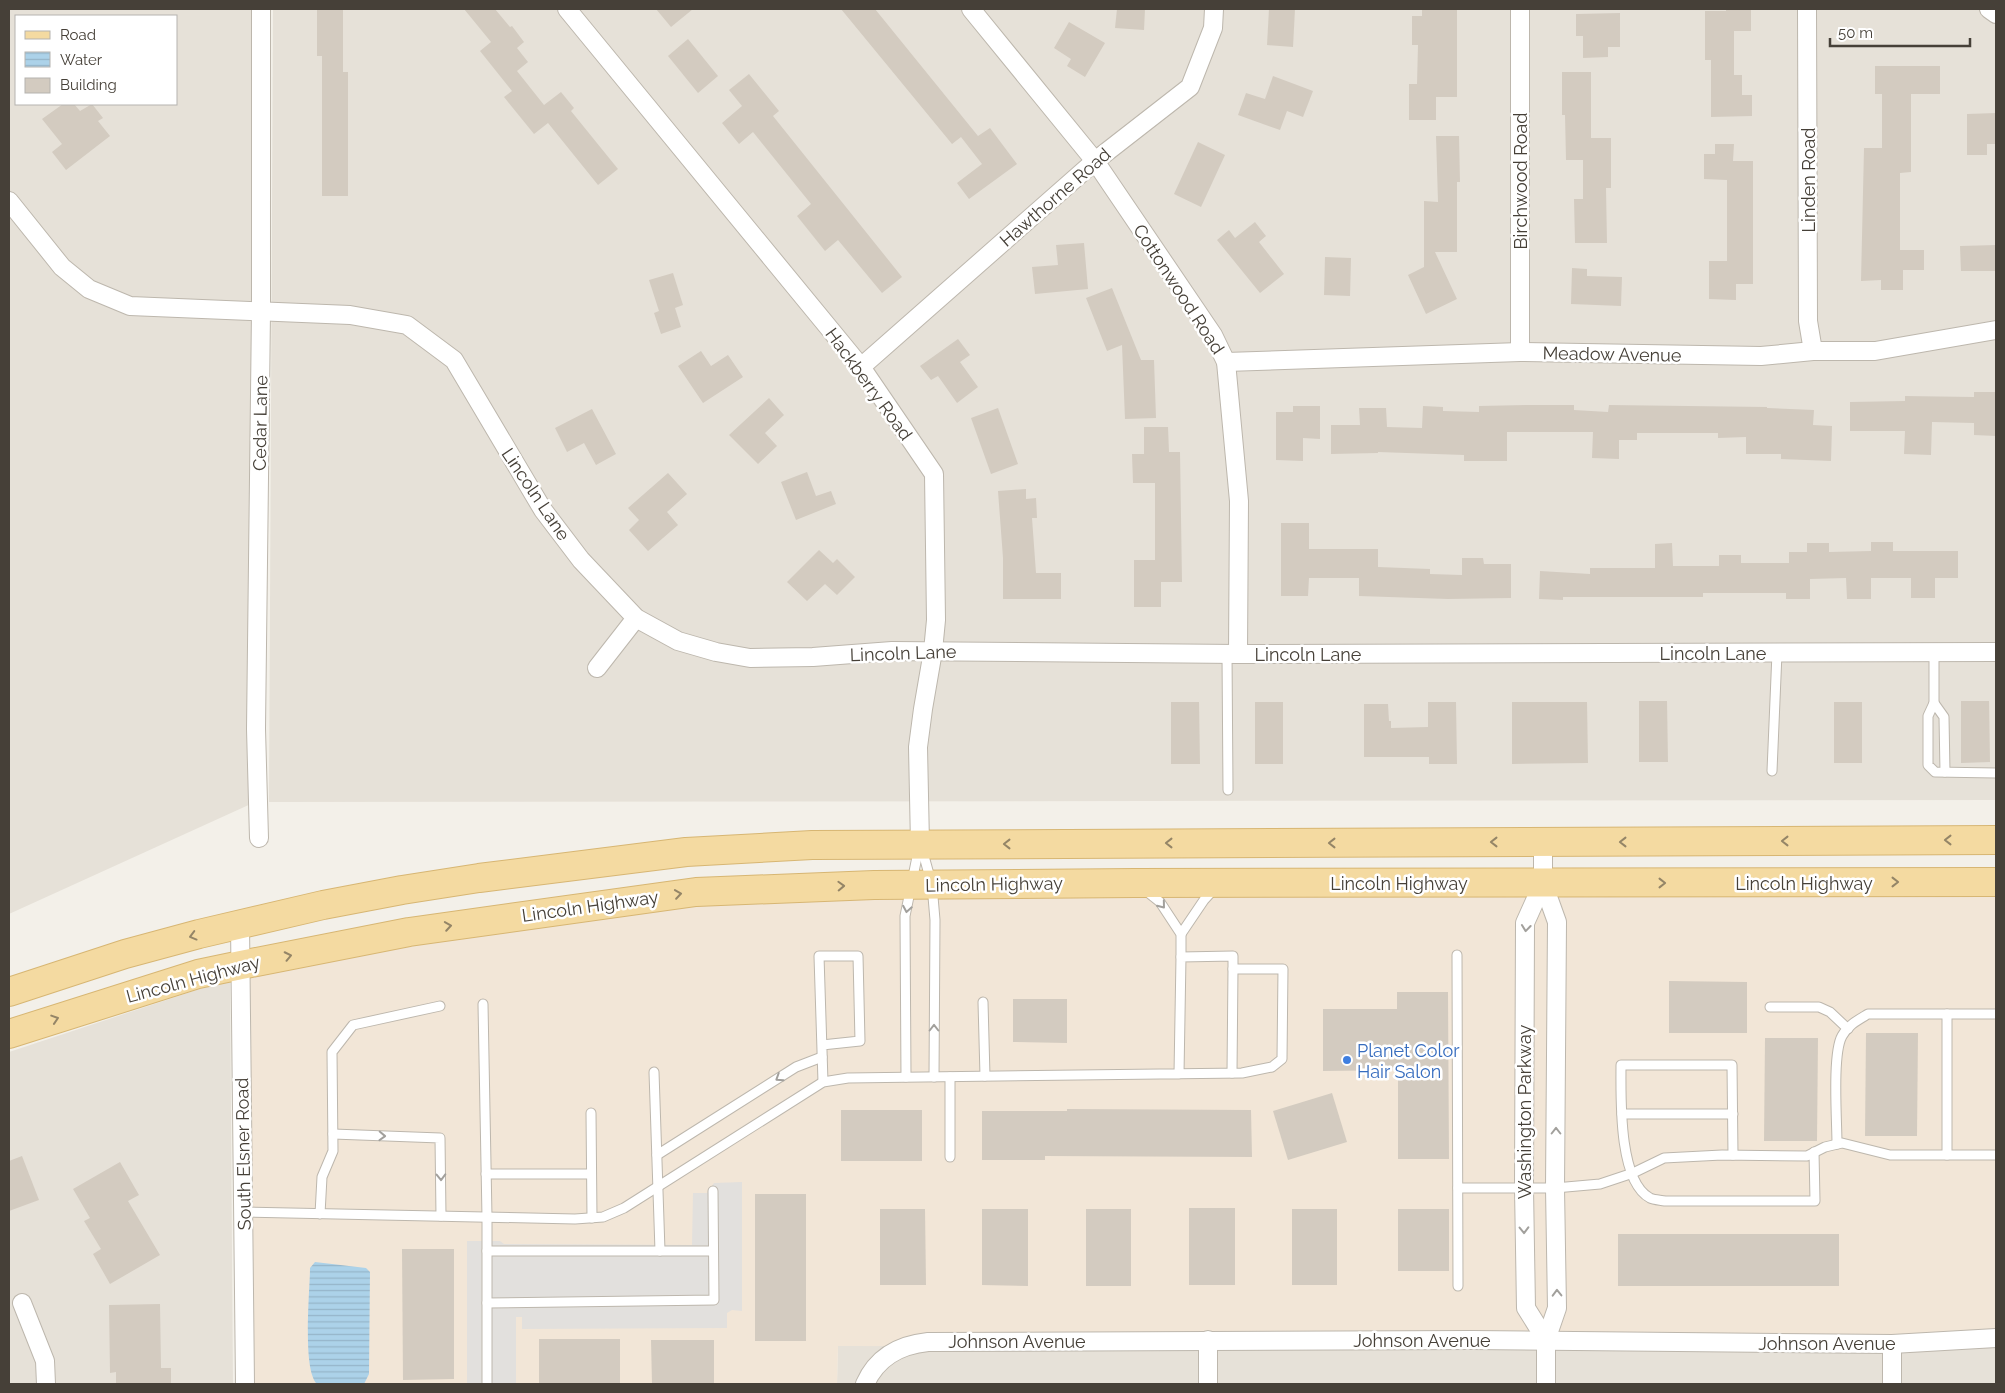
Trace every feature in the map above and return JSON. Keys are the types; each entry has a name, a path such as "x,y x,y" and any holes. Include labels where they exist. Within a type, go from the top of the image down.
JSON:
{"main road":[{"path":"9,992 125,954 240,924 402,890 479,878 686,852 812,845 920,844 1996,840"},
{"name":"Lincoln Highway","path":"9,1034 198,974 241,965 409,932 696,892 922,885 1220,882 1996,882"}],"street":[{"name":"Cedar Lane","path":"259,838 256,729 261,311 261,9"},
{"name":"Hackberry Road","path":"567,9 861,367 934,474 936,620 918,748 920,844"},
{"name":"Cottonwood Road","path":"970,9 1095,161 1213,335 1226,362 1239,501 1232,654"},
{"name":"Hawthorne Road","path":"861,367 1095,161 1190,88 1213,28 1214,9"},
{"name":"Birchwood Road","path":"1520,9 1520,352"},
{"name":"Linden Road","path":"1807,9 1808,321 1813,351"},
{"path":"1989,9 1996,14"},
{"name":"Lincoln Lane","path":"9,201 62,267 89,289 130,306 350,315 407,325 454,360 543,510 581,560 636,618 678,641 716,652 750,658 813,657 892,651 1232,654 1996,652"},
{"name":"Meadow Avenue","path":"1226,362 1520,352 1761,356 1813,351 1875,351 1996,330"},
{"path":"597,668 636,618"},
{"name":"Washington Parkway","path":"1543,842 1543,883 1557,922 1555,1188 1557,1308 1546,1340 1546,1384"},
{"name":"Washington Parkway","path":"1543,883 1525,923 1524,1188 1526,1308 1546,1340"},
{"name":"South Elsner Road","path":"240,924 245,1384"},
{"path":"22,1303 45,1361 46,1384"},
{"name":"Johnson Avenue","path":"865,1384 870,1372 890,1353 920,1342 1546,1340 1892,1344 1996,1338"},
{"path":"1208,1340 1208,1384"},
{"path":"1892,1344 1892,1384"}],"lane":[{"path":"1934,652 1934,703 1928,716 1928,765 1935,772 1996,773"},
{"path":"1772,770 1777,653"},
{"path":"1228,790 1232,654"},
{"path":"1934,703 1944,717 1945,772"},
{"path":"920,844 922,885 935,920 934,1077"},
{"path":"906,1078 905,916 922,885 920,844"},
{"path":"1181,934 1204,900 1220,882"},
{"path":"1135,883 1160,902 1181,934 1179,1074"},
{"path":"1457,955 1458,1286"},
{"path":"822,1045 860,1041 858,956 819,956 823,1082"},
{"path":"1181,957 1233,956 1232,1073"},
{"path":"244,1212 487,1217 603,1217 624,1208 823,1082 848,1078 1242,1073 1272,1067 1282,1059 1283,969 1233,969"},
{"path":"984,1002 984,1076"},
{"path":"483,1004 488,1384"},
{"path":"320,1214 322,1176 333,1151 332,1052 353,1025 440,1006"},
{"path":"1770,1007 1819,1007 1830,1012 1848,1029"},
{"path":"1837,1144 1837,1054 1842,1037 1851,1024 1868,1014 1996,1014"},
{"path":"1947,1014 1947,1155"},
{"path":"657,1155 796,1066 822,1057"},
{"path":"1733,1155 1732,1065 1621,1065 1623,1140 1633,1174 1642,1192 1650,1198 1665,1201 1815,1201 1814,1152"},
{"path":"654,1072 660,1251"},
{"path":"950,1077 950,1157"},
{"path":"591,1113 590,1174 592,1218"},
{"path":"1622,1114 1733,1114"},
{"path":"333,1134 440,1138 441,1216"},
{"path":"1458,1188 1555,1188 1600,1184 1633,1174 1664,1158 1733,1155 1807,1156 1825,1147 1842,1143 1890,1155 1996,1155"},
{"path":"486,1174 590,1174"},
{"path":"487,1303 714,1300 713,1192"},
{"path":"487,1250 713,1251"}],"shaded area":[{"path":"9,9 257,9 253,803 9,914"},
{"path":"273,9 1996,9 1996,800 269,802"},
{"path":"1164,889 1996,890 1996,1331 1881,1337 1387,1347 838,1346 837,1384 251,1384 252,1207 248,971 694,900"},
{"path":"230,979 233,1384 9,1384 9,1052"},
{"path":"742,1182 742,1311 732,1310 727,1313 727,1328 522,1329 522,1317 516,1317 516,1384 467,1384 467,1241 500,1241 504,1244 692,1245 693,1193 707,1193 714,1183"},
{"path":"838,1346 1996,1346 1996,1384 837,1384"}],"water":[{"path":"315,1262 366,1268 370,1272 369,1374 364,1384 317,1384 312,1376 308,1347 308,1311 310,1268"}],"building":[{"path":"317,9 343,9 343,72 348,72 348,196 322,196 322,56 317,56"},
{"path":"464,9 495,9 510,27 512,26 524,42 517,48 528,62 517,71 544,105 561,92 574,108 571,111 618,169 598,185 548,123 534,134 504,97 512,91 480,51 491,42"},
{"path":"656,9 693,9 671,27"},
{"path":"841,9 875,9 978,136 990,128 1017,164 969,199 957,183 982,164 961,137 952,144"},
{"path":"1117,9 1145,9 1144,30 1115,28"},
{"path":"1269,9 1295,9 1293,47 1267,45"},
{"path":"1422,9 1457,9 1457,97 1436,97 1436,120 1409,120 1409,84 1417,84 1418,45 1412,45 1412,16 1422,16"},
{"path":"1726,9 1751,9 1751,31 1734,31 1734,75 1742,75 1742,95 1752,95 1752,116 1711,117 1711,60 1705,60 1705,11 1726,11"},
{"path":"1620,13 1620,47 1608,47 1608,57 1583,58 1583,36 1576,36 1576,14"},
{"path":"1069,22 1105,43 1085,77 1067,66 1071,59 1054,48"},
{"path":"688,39 718,76 698,93 668,56"},
{"path":"1875,66 1940,66 1940,94 1911,94 1911,172 1900,173 1900,250 1924,250 1924,270 1903,270 1903,290 1881,290 1881,280 1861,281 1864,148 1882,148 1882,94 1875,94"},
{"path":"1562,72 1591,72 1591,138 1611,138 1611,188 1606,188 1607,243 1575,243 1574,199 1583,199 1583,160 1566,160 1565,115 1562,115"},
{"path":"749,74 779,111 773,116 902,277 882,293 838,240 825,251 797,216 811,204 753,132 739,144 722,123 742,106 729,90"},
{"path":"1273,76 1313,91 1303,117 1287,111 1280,130 1238,115 1246,93 1265,99"},
{"path":"62,105 75,105 80,111 93,105 103,118 98,121 110,136 66,170 52,152 62,144 42,119"},
{"path":"1996,113 1996,144 1987,144 1987,155 1967,155 1967,114"},
{"path":"1436,136 1459,136 1460,182 1457,182 1457,252 1435,252 1457,299 1426,314 1408,275 1424,267 1424,201 1438,202"},
{"path":"1198,142 1225,155 1201,207 1174,194"},
{"path":"1715,144 1734,144 1733,161 1753,161 1753,284 1736,284 1736,300 1709,299 1709,261 1727,261 1727,180 1704,179 1704,154 1715,154"},
{"path":"1255,222 1266,236 1259,242 1284,274 1260,293 1217,240 1229,230 1235,238"},
{"path":"1084,243 1088,289 1035,294 1032,267 1058,265 1056,245"},
{"path":"1996,245 1996,271 1961,271 1960,246"},
{"path":"1325,257 1351,258 1350,296 1324,295"},
{"path":"1572,268 1587,269 1587,276 1622,277 1621,306 1571,304"},
{"path":"673,273 683,305 675,308 681,327 661,334 654,313 659,311 649,280"},
{"path":"1112,288 1141,360 1154,360 1156,418 1125,419 1122,345 1107,351 1086,298"},
{"path":"958,339 970,355 960,362 978,387 957,403 938,376 931,380 920,366"},
{"path":"701,351 711,366 728,355 743,377 703,403 678,366"},
{"path":"1974,392 1996,392 1996,436 1974,435 1974,423 1932,422 1931,455 1904,454 1905,431 1850,431 1850,402 1905,401 1905,396 1974,397"},
{"path":"769,398 784,415 765,433 777,446 758,464 729,435"},
{"path":"1574,405 1574,410 1608,412 1609,405 1767,407 1814,410 1813,425 1832,426 1831,461 1781,459 1781,454 1746,454 1746,437 1718,438 1718,433 1637,433 1637,440 1619,440 1619,459 1592,458 1593,432 1507,432 1507,461 1464,461 1464,455 1378,452 1331,454 1331,425 1360,425 1359,408 1386,408 1387,427 1422,428 1423,406 1443,407 1443,411 1479,412 1479,406"},
{"path":"1293,406 1320,406 1320,439 1303,438 1303,461 1276,460 1276,412 1293,412"},
{"path":"998,408 1018,464 991,474 971,418"},
{"path":"592,409 616,454 596,465 584,443 567,452 555,428"},
{"path":"1144,427 1168,427 1169,452 1180,452 1182,582 1161,582 1161,607 1134,607 1134,560 1155,560 1155,483 1133,483 1132,454 1144,454"},
{"path":"807,472 816,496 831,491 836,504 796,520 781,482"},
{"path":"668,473 687,494 667,512 678,525 648,551 629,530 639,520 628,508"},
{"path":"1026,489 1026,499 1036,498 1037,518 1032,518 1036,573 1061,573 1061,599 1003,599 1003,558 998,491"},
{"path":"1281,523 1309,523 1309,549 1378,549 1378,567 1430,569 1430,574 1462,575 1462,558 1483,558 1484,564 1511,564 1511,598 1448,599 1359,596 1359,578 1309,578 1308,596 1281,596"},
{"path":"1871,542 1893,542 1893,551 1958,551 1958,578 1935,578 1935,598 1911,598 1911,578 1871,578 1871,599 1847,599 1846,578 1810,579 1810,599 1786,599 1786,593 1703,593 1703,597 1563,597 1563,600 1539,599 1540,571 1590,574 1590,568 1655,568 1655,544 1672,543 1673,566 1719,566 1719,555 1741,555 1741,563 1789,563 1789,552 1807,552 1807,543 1829,543 1829,552 1871,551"},
{"path":"819,550 833,563 837,559 855,577 837,595 825,584 807,601 787,582"},
{"path":"1639,701 1667,701 1668,762 1639,762"},
{"path":"1961,701 1989,701 1990,762 1961,763"},
{"path":"1171,702 1199,702 1200,764 1171,764"},
{"path":"1255,702 1283,702 1283,764 1255,764"},
{"path":"1428,702 1456,702 1457,764 1429,764 1429,757 1364,757 1364,704 1388,704 1391,728 1428,727"},
{"path":"1512,702 1587,702 1588,763 1512,764"},
{"path":"1834,702 1862,702 1862,763 1834,763"},
{"path":"1669,981 1747,982 1747,1033 1669,1033"},
{"path":"1397,992 1448,992 1449,1159 1398,1159 1398,1073 1407,1070 1323,1071 1323,1009 1397,1009"},
{"path":"1013,999 1067,999 1067,1043 1013,1042"},
{"path":"1866,1033 1918,1033 1917,1136 1865,1136"},
{"path":"1765,1038 1818,1038 1817,1141 1764,1141"},
{"path":"1332,1093 1347,1142 1288,1160 1273,1111"},
{"path":"1067,1109 1251,1110 1252,1157 1045,1156 1045,1160 982,1160 982,1111 1067,1111"},
{"path":"841,1110 922,1110 922,1161 841,1161"},
{"path":"22,1156 39,1200 9,1211 9,1161"},
{"path":"120,1162 139,1195 128,1201 160,1255 110,1284 93,1254 101,1249 84,1221 90,1218 73,1189"},
{"path":"755,1194 806,1194 806,1341 755,1341"},
{"path":"1189,1208 1235,1208 1235,1285 1189,1285"},
{"path":"880,1209 925,1209 926,1285 880,1285"},
{"path":"982,1209 1028,1209 1028,1286 982,1285"},
{"path":"1086,1209 1131,1209 1131,1286 1086,1286"},
{"path":"1292,1209 1337,1209 1337,1285 1292,1285"},
{"path":"1398,1209 1449,1209 1449,1271 1398,1271"},
{"path":"1618,1234 1839,1234 1839,1286 1618,1286"},
{"path":"402,1249 454,1249 454,1379 403,1380"},
{"path":"160,1304 161,1368 171,1368 171,1384 116,1384 116,1372 110,1373 109,1305"},
{"path":"539,1339 620,1339 620,1384 539,1384"},
{"path":"651,1340 714,1340 714,1384 652,1384"}],"place":[{"name":"Planet Color Hair Salon","path":"1347,1060"}]}
